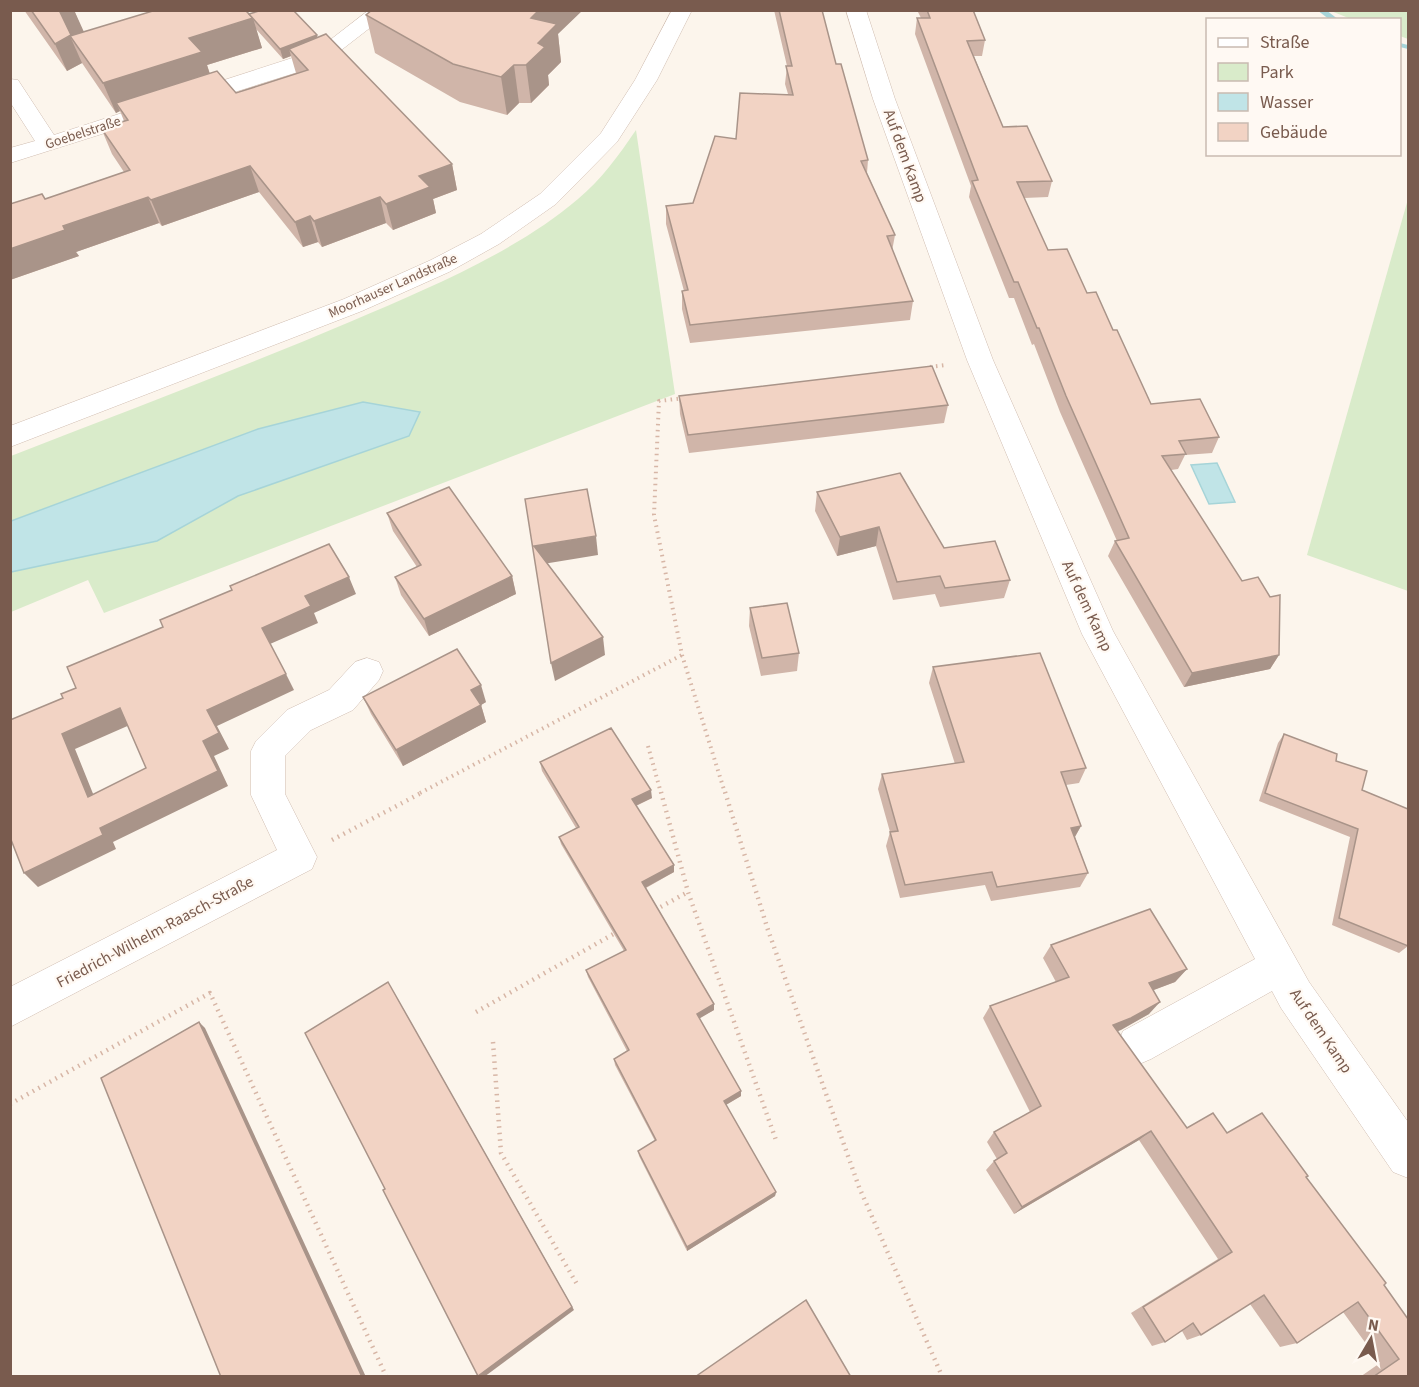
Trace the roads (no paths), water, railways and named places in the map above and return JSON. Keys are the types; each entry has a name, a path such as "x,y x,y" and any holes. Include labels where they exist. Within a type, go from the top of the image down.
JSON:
{"street":[{"name":"Goebelstraße","path":"10,156 324,54 383,10"},
{"name":"Moorhauser Landstraße","path":"10,438 353,305 440,266 490,239 548,199 609,137 646,80 682,10"},
{"name":"Auf dem Kamp","path":"856,10 884,99 980,360 1098,634 1295,995 1408,1157"},
{"path":"10,85 50,144"},
{"name":"Friedrich-Wilhelm-Raasch-Straße","path":"10,1008 299,857 268,795 268,751 299,720 341,700 367,671"},
{"path":"1137,1044 1279,966"}],"water":[{"path":"363,402 420,412 409,436 238,496 157,541 11,572 11,521 258,429"},
{"path":"1217,463 1235,502 1209,504 1191,465"}],"waterway":[{"path":"1320,10 1333,18"},
{"path":"1401,45 1408,47"}]}
